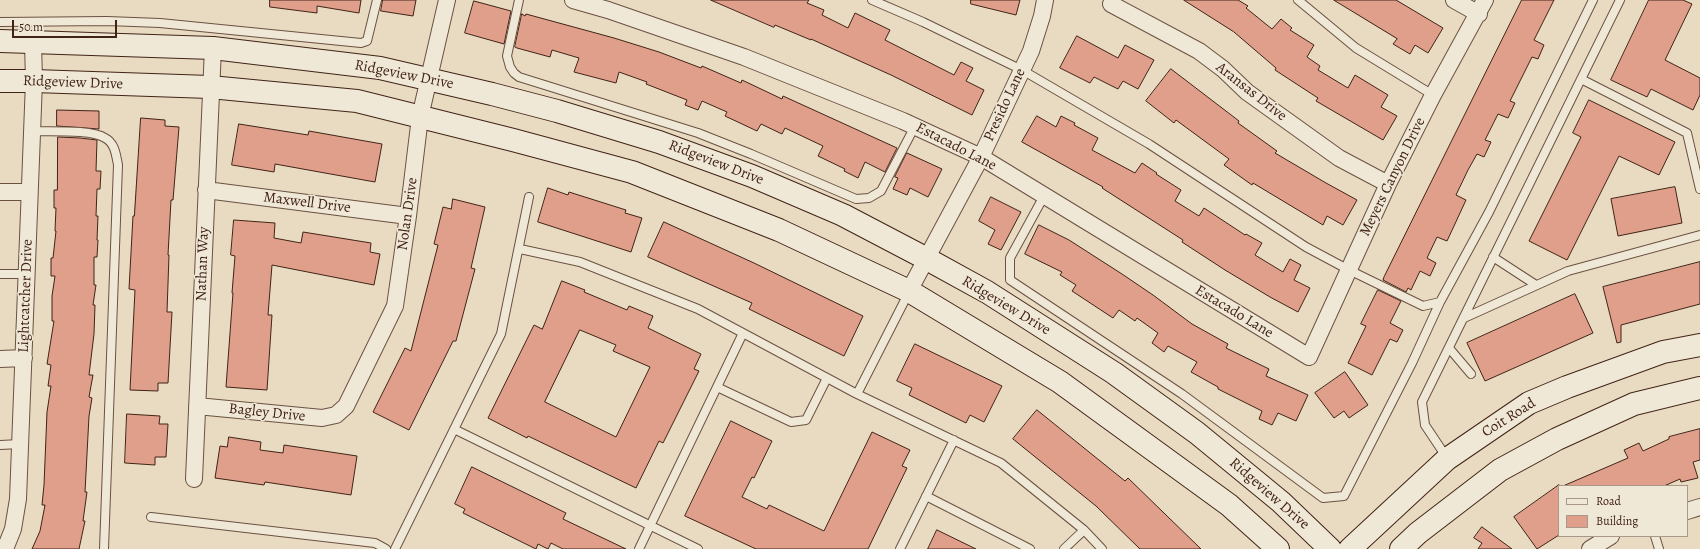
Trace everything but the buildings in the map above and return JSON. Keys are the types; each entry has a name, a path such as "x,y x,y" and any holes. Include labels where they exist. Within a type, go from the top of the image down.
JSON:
{"main road":[{"name":"Ridgeview Drive","path":"0,41 213,48 380,68 557,111 659,142 752,176 843,215 927,259 987,292 1114,373 1197,433 1280,502 1330,549"},
{"name":"Ridgeview Drive","path":"0,82 34,81 210,87 357,101 632,172 779,230 909,291 1060,382 1229,505 1278,549"},
{"name":"Coit Road","path":"1350,549 1447,459 1529,403 1567,387 1663,352 1700,346"},
{"path":"1401,549 1418,533 1500,470 1557,438 1634,404 1700,388"}],"street":[{"name":"Nolan Drive","path":"336,415 346,406 394,306 408,216 420,117 447,0"},
{"name":"Estacado Lane","path":"573,0 608,10 744,57 915,126 981,157 1309,358"},
{"name":"Presido Lane","path":"909,291 981,157 1031,51 1042,16 1045,0"},
{"path":"1454,0 1482,7"},
{"name":"Aransas Drive","path":"1111,4 1199,51 1223,69 1247,92 1339,158 1388,184"},
{"name":"Meyers Canyon Drive","path":"1309,358 1388,184 1433,95 1482,7"},
{"name":"Lightcatcher Drive","path":"5,549 13,529 18,499 34,81 33,42"},
{"name":"Nathan Way","path":"194,479 210,87 213,48"},
{"name":"Maxwell Drive","path":"206,190 408,216"},
{"path":"0,192 30,192"},
{"path":"0,359 24,358"},
{"name":"Bagley Drive","path":"197,406 322,418 336,415"},
{"path":"1688,511 1700,507"},
{"path":"1590,549 1609,537"}],"lane":[{"path":"0,22 160,22 361,43 367,41 377,0"},
{"path":"519,0 507,56 510,67 519,77 698,133 856,199 869,198 881,191 915,126"},
{"path":"872,0 923,22 1022,70 1149,144 1306,247 1349,270 1423,306 1440,302"},
{"path":"1298,0 1356,48 1433,95"},
{"path":"1044,196 1010,258 1010,280 1182,394 1323,498 1344,496 1412,363 1440,302 1489,212 1593,0"},
{"path":"1447,459 1425,425 1422,402 1620,0"},
{"path":"1582,79 1687,133 1700,189"},
{"path":"32,131 90,133 106,138 114,148 118,165 104,549"},
{"path":"395,549 501,334 520,249 529,197"},
{"path":"1464,318 1568,271 1700,235"},
{"path":"520,249 580,262 698,309 857,394 1001,463 1084,530 1102,549"},
{"path":"1493,257 1536,286"},
{"path":"0,274 26,274"},
{"path":"857,394 909,291"},
{"path":"639,549 743,333"},
{"path":"1448,348 1470,374"},
{"path":"717,387 791,422 806,420 827,378"},
{"path":"454,429 698,549"},
{"path":"900,549 954,440"},
{"path":"0,445 20,444"},
{"path":"926,496 1030,549"},
{"path":"151,517 375,544 386,549"},
{"path":"1064,549 1084,530"},
{"path":"1655,537 1659,549"}]}
